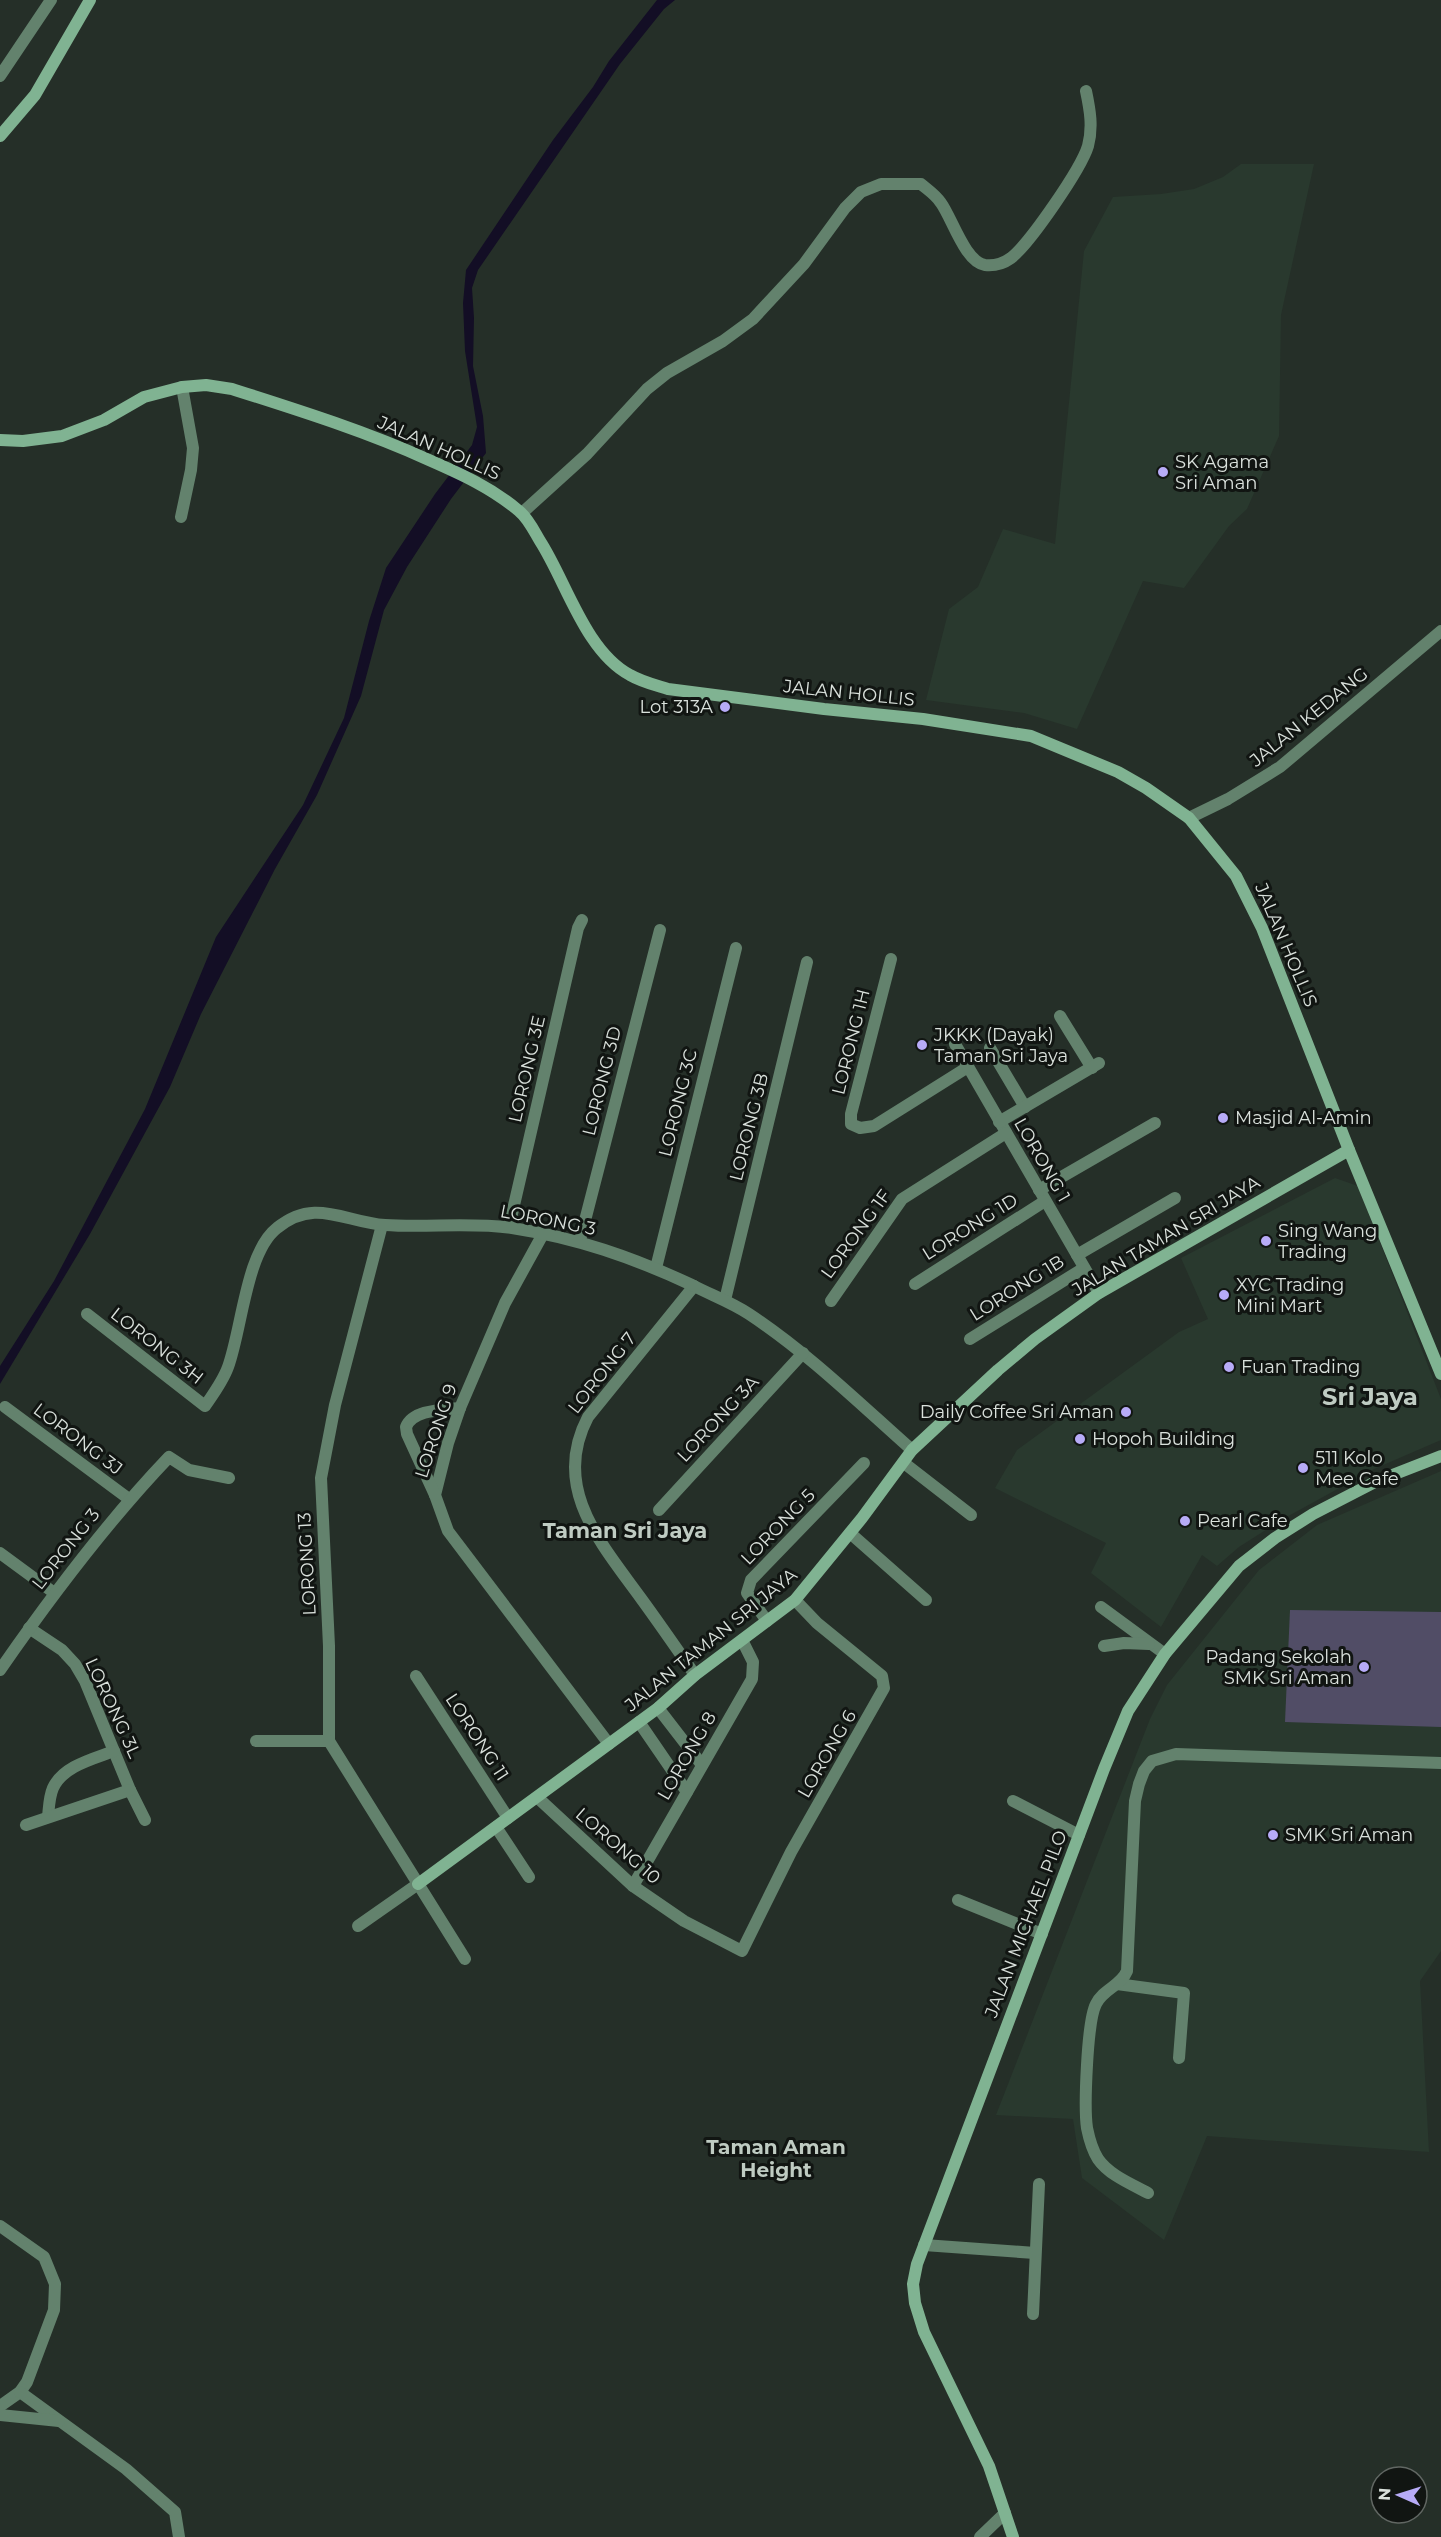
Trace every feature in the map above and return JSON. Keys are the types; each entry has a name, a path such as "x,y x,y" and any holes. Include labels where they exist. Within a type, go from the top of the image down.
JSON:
{"street":[{"path":"0,76 51,0"},
{"path":"0,136 35,95 89,0"},
{"path":"522,513 587,454 647,389 667,372 723,341 753,319 804,264 845,208 861,192 881,184 921,184 941,202 968,252 975,260 985,265 1002,263 1010,258 1021,249 1044,218 1084,156 1089,144 1091,120 1086,91"},
{"name":"JALAN HOLLIS","path":"0,440 23,441 62,436 104,420 144,397 182,387 206,386 232,389 394,445 448,468 497,493 522,513 547,552 594,639 608,658 627,674 646,683 668,689 922,719 1031,736 1118,772 1146,788 1189,818 1236,876 1262,928 1349,1150 1441,1374"},
{"path":"181,517 193,448 182,387"},
{"name":"JALAN KEDANG","path":"1189,818 1228,799 1280,767 1441,631"},
{"name":"LORONG 3E","path":"509,1227 578,927 582,920"},
{"name":"LORONG 3D","path":"580,1240 660,930"},
{"name":"LORONG 3C","path":"656,1268 735,948"},
{"name":"LORONG 1H","path":"891,959 851,1114 851,1124 860,1128 874,1126 968,1067"},
{"name":"LORONG 3B","path":"725,1300 807,962"},
{"name":"LORONG 1F","path":"831,1301 902,1198 1003,1128 1025,1107 1095,1066 1060,1016"},
{"name":"LORONG 1","path":"955,1044 1099,1293"},
{"path":"990,1048 1025,1107"},
{"name":"LORONG 1D","path":"915,1284 1042,1195 1155,1123"},
{"name":"JALAN TAMAN SRI JAYA","path":"418,1884 658,1708 695,1676 795,1600 850,1533 912,1450 1035,1339 1099,1293 1349,1150"},
{"path":"1077,1255 1175,1197"},
{"name":"LORONG 3","path":"205,1406 227,1370 256,1256 274,1230 289,1219 322,1212 382,1225 509,1227 580,1240 656,1268 725,1300 803,1353 912,1450"},
{"name":"LORONG 13","path":"329,1741 329,1646 321,1478 335,1405 382,1225"},
{"name":"LORONG 9","path":"543,1234 505,1303 460,1408 435,1495 448,1531 609,1744"},
{"name":"LORONG 1B","path":"970,1339 1084,1268"},
{"name":"LORONG 7","path":"694,1286 588,1417 578,1436 574,1476 579,1495 600,1542 695,1676"},
{"name":"LORONG 3H","path":"87,1314 205,1406"},
{"name":"LORONG 3A","path":"659,1510 803,1353"},
{"name":"LORONG 3J","path":"5,1407 129,1499"},
{"path":"435,1495 407,1434 406,1427 412,1418 420,1415 460,1408"},
{"name":"JALAN MICHAEL PILO","path":"1013,2537 988,2466 935,2357 917,2310 913,2284 924,2245 1128,1711 1164,1654 1239,1566 1275,1538 1313,1514 1377,1481 1441,1456"},
{"name":"LORONG 3","path":"0,1670 53,1592 129,1499 169,1458 189,1470 229,1478"},
{"name":"LORONG 5","path":"767,1621 747,1593 751,1580 864,1463"},
{"path":"904,1463 971,1515"},
{"path":"850,1533 926,1600"},
{"path":"0,1553 53,1592"},
{"name":"LORONG 6","path":"742,1951 791,1852 884,1688 882,1676 817,1623 795,1600"},
{"path":"1101,1607 1164,1654"},
{"name":"LORONG 3L","path":"29,1628 62,1650 75,1664 85,1681 130,1790 145,1820"},
{"name":"LORONG 8","path":"633,1886 752,1679 753,1662 742,1640"},
{"path":"1104,1646 1124,1643 1150,1644"},
{"name":"LORONG 11","path":"416,1676 508,1818"},
{"path":"658,1708 702,1765"},
{"path":"639,1722 687,1791"},
{"path":"256,1741 329,1741 465,1959"},
{"path":"48,1817 52,1790 62,1775 74,1767 114,1751"},
{"path":"1148,2193 1120,2178 1098,2159 1087,2127 1087,2079 1092,2015 1098,2000 1126,1975 1129,1962 1135,1801 1144,1771 1152,1761 1176,1754 1441,1763"},
{"path":"26,1825 130,1790"},
{"name":"LORONG 10","path":"538,1798 633,1886 684,1921 742,1951"},
{"path":"1013,1800 1080,1835"},
{"path":"496,1827 529,1877"},
{"path":"358,1926 418,1884"},
{"path":"958,1900 1042,1934"},
{"path":"1117,1984 1184,1993 1179,2058"},
{"path":"1033,2314 1039,2184"},
{"path":"0,2226 44,2257 55,2284 54,2310 27,2382 20,2392 0,2406"},
{"path":"924,2245 1035,2253"},
{"path":"20,2392 126,2469 174,2512 179,2537"},
{"path":"0,2415 60,2421"},
{"path":"980,2537 1005,2512"}],"shaded area":[{"path":"657,0 675,0 664,9 620,64 478,270 472,288 473,366 483,416 486,453 451,499 407,567 384,610 361,696 317,795 275,869 201,1014 170,1087 90,1234 0,1384 0,1366 54,1281 145,1109 216,937 303,805 344,718 369,621 386,568 435,494 472,445 477,427 465,351 463,303 466,270 553,140 593,87 609,61"},
{"name":"SK Agama Sri Aman","path":"1241,164 1314,164 1281,315 1279,436 1247,509 1229,526 1184,588 1143,581 1077,729 1024,713 926,700 949,609 978,587 1003,529 1055,544 1084,251 1113,197 1194,189 1223,177"},
{"name":"Sri Jaya","path":"1335,1178 1358,1186 1441,1399 1441,1440 1374,1469 1283,1519 1239,1547 1217,1566 1202,1555 1161,1627 1091,1573 1106,1543 995,1488 1017,1450 1179,1332 1208,1319 1181,1258"},
{"name":"SMK Sri Aman","path":"1441,1471 1441,1951 1420,1981 1429,2152 1207,2136 1164,2240 1082,2178 1073,2119 996,2115 1150,1719 1167,1685 1259,1570 1317,1525"},
{"name":"Padang Sekolah SMK Sri Aman","path":"1290,1610 1441,1612 1441,1727 1285,1722"}],"place":[{"name":"SK Agama Sri Aman","path":"1163,472"},
{"name":"Lot 313A","path":"725,707"},
{"name":"JKKK (Dayak) Taman Sri Jaya","path":"922,1045"},
{"name":"Masjid Al-Amin","path":"1223,1118"},
{"name":"Sing Wang Trading","path":"1266,1241"},
{"name":"XYC Trading Mini Mart","path":"1224,1295"},
{"name":"Fuan Trading","path":"1229,1367"},
{"name":"Daily Coffee Sri Aman","path":"1126,1412"},
{"name":"Hopoh Building","path":"1080,1439"},
{"name":"511 Kolo Mee Cafe","path":"1303,1468"},
{"name":"Pearl Cafe","path":"1185,1521"},
{"name":"Padang Sekolah SMK Sri Aman","path":"1364,1667"},
{"name":"SMK Sri Aman","path":"1273,1835"}],"district":[{"name":"Sri Jaya","path":"1370,1396"},
{"name":"Taman Sri Jaya","path":"625,1530"},
{"name":"Taman Aman Height","path":"776,2158"}]}
